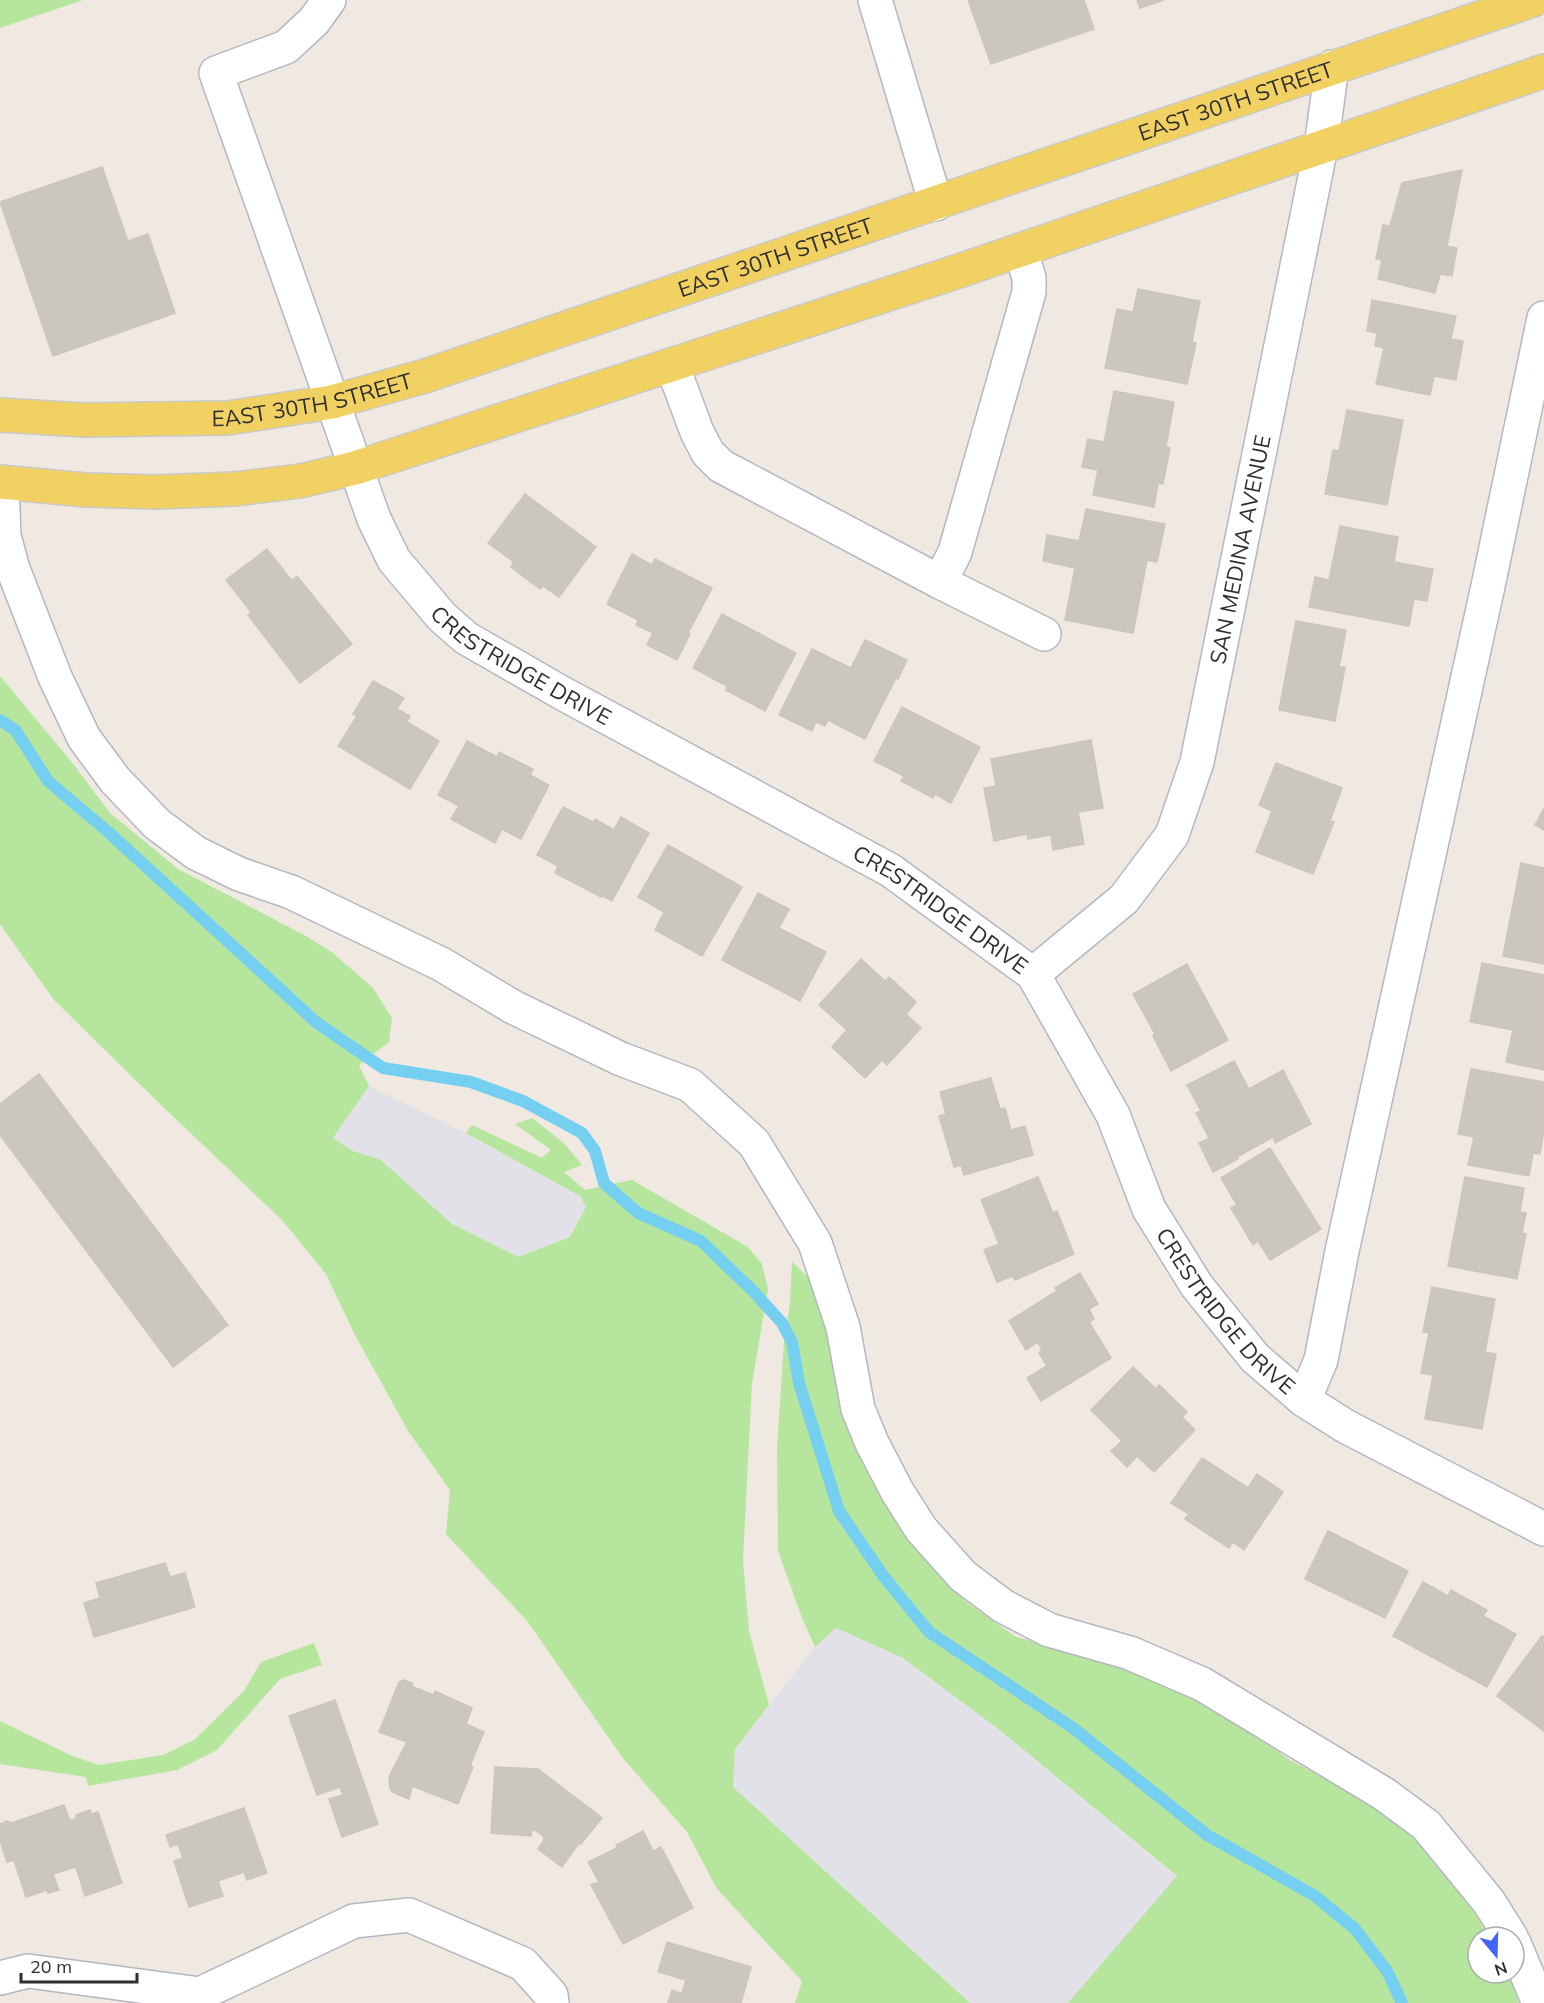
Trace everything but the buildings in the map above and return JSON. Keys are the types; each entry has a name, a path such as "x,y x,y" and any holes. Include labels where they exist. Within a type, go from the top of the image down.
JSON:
{"main road":[{"name":"EAST 30TH STREET","path":"0,415 84,420 228,418 332,402 426,376 1533,0"},
{"path":"1,482 86,490 156,492 224,489 300,481 355,468 1021,250 1544,70"}],"street":[{"name":"CRESTRIDGE DRIVE","path":"329,0 314,21 286,47 216,72 355,468 374,519 394,560 442,617 466,638 561,693 890,870 1033,974 1113,1115 1149,1209 1197,1286 1255,1358 1304,1400 1345,1426 1544,1529"},
{"path":"874,0 936,204"},
{"name":"SAN MEDINA AVENUE","path":"1033,974 1124,899 1172,835 1197,762 1321,147 1332,67"},
{"path":"940,582 955,552 1029,292 1029,278 1021,250"},
{"path":"1304,1400 1321,1360 1344,1239 1544,318"},
{"path":"672,365 697,432 708,453 721,466 940,582 1044,634"},
{"path":"1,482 2,517 13,569 55,678 84,738 115,780 157,824 196,853 239,874 291,892 430,959 513,1007 621,1059 690,1085 754,1143 815,1243 843,1327 858,1409 872,1443 897,1491 921,1529 963,1576 1003,1606 1049,1630 1130,1653 1202,1684 1384,1794 1426,1825 1489,1902 1503,1925"},
{"path":"0,1978 28,1971 200,1994 354,1921 409,1915 523,1964 551,1995 552,2003"},
{"path":"1526,1972 1539,2003"}],"shaded area":[{"path":"369,1086 466,1133 580,1196 586,1207 570,1237 518,1257 452,1224 381,1160 353,1151 333,1138"},
{"path":"836,1628 903,1658 997,1728 1177,1877 1068,2003 970,2003 733,1787 735,1749 815,1647"}],"green space":[{"path":"0,0 83,0 0,28"},
{"path":"0,676 70,760 110,813 178,869 306,936 333,953 373,988 392,1018 389,1042 359,1065 369,1086 333,1138 353,1151 381,1160 452,1224 518,1257 570,1237 586,1207 580,1196 466,1133 472,1125 542,1158 551,1150 515,1124 532,1118 565,1144 582,1165 564,1172 585,1190 632,1180 748,1247 762,1264 768,1289 752,1383 743,1560 749,1631 769,1705 735,1749 733,1787 970,2003 795,2003 802,1981 717,1889 687,1832 622,1757 527,1621 446,1534 450,1490 408,1431 355,1335 326,1274 282,1220 54,1000 0,924"},
{"path":"792,1262 808,1277 928,1558 965,1601 1016,1637 1068,1649 1132,1669 1209,1702 1290,1760 1371,1803 1420,1835 1468,1900 1482,1925 1466,1925 1466,1985 1512,1985 1519,2003 1068,2003 1177,1876 997,1728 903,1658 836,1628 815,1647 778,1551 777,1449 784,1341 790,1303"},
{"path":"314,1643 322,1665 280,1679 217,1750 177,1770 88,1786 86,1777 0,1764 0,1721 70,1755 99,1765 163,1755 194,1740 244,1691 261,1662"}],"waterway":[{"path":"0,720 16,731 48,781 107,831 317,1023 383,1068 471,1082 523,1101 582,1133 595,1151 604,1183 638,1213 701,1241 754,1292 782,1323 792,1342 799,1383 839,1511 884,1577 929,1632 1073,1728 1207,1835 1315,1896 1355,1929 1387,1971 1402,2003"}]}
